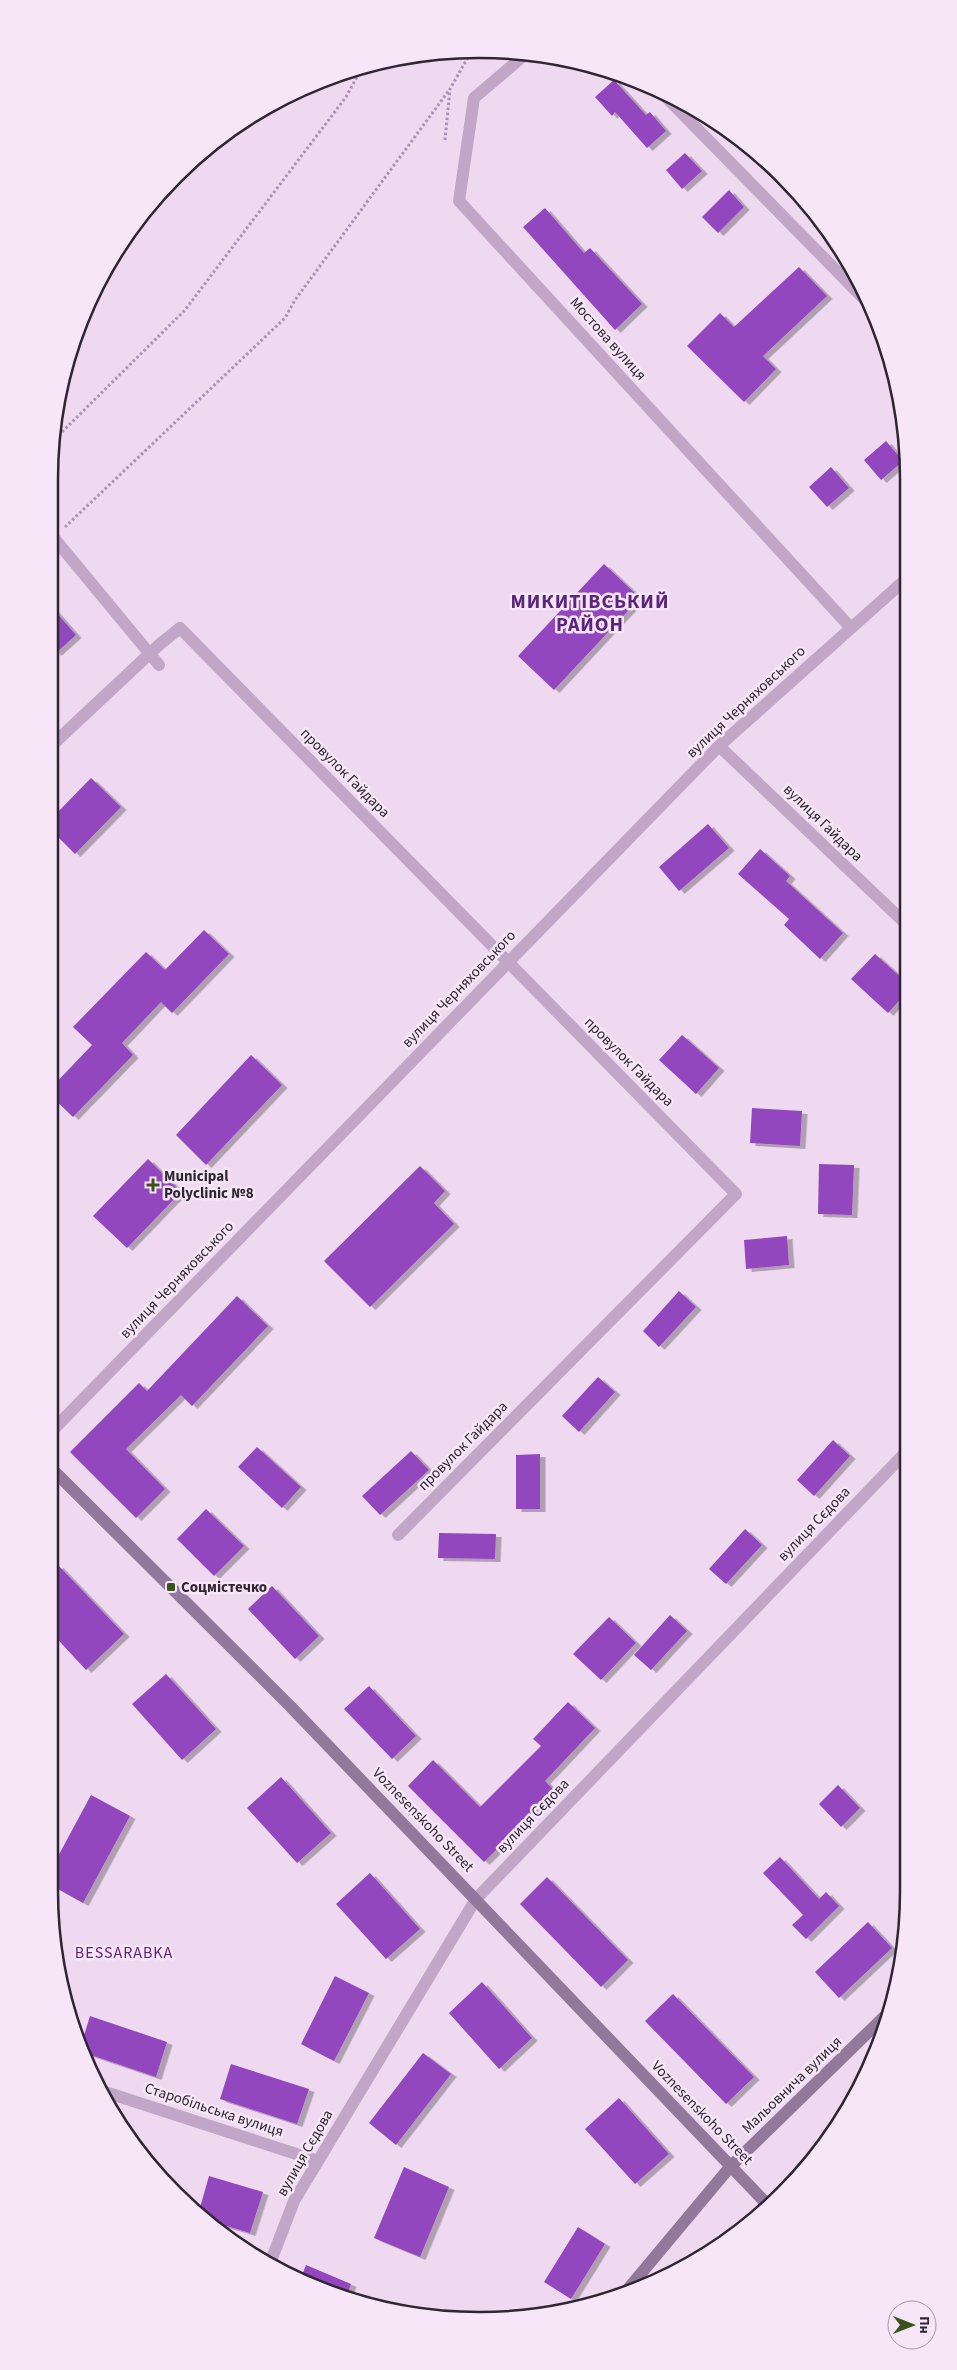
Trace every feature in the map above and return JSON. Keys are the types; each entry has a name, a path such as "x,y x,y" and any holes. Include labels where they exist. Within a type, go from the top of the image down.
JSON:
{"street":[{"name":"Мостова вулиця","path":"519,59 474,98 459,200 851,628"},
{"path":"675,107 854,289"},
{"path":"58,548 159,665"},
{"name":"вулиця Черняховського","path":"58,1425 719,746 900,584"},
{"name":"провулок Гайдара","path":"149,654 180,628 736,1194 398,1534"},
{"path":"58,740 149,654"},
{"name":"вулиця Гайдара","path":"719,746 900,918"},
{"name":"вулиця Сєдова","path":"272,2258 294,2201 476,1899 900,1458"},
{"name":"Voznesenskoho Street","path":"58,1475 291,1707 764,2201"},
{"name":"Мальовнича вулиця","path":"632,2283 730,2167 878,2022"},
{"name":"Старобільська вулиця","path":"109,2093 318,2161"}],"path":[{"path":"58,533 285,318 295,300 450,89 467,58"},
{"path":"60,434 185,310 346,97 358,76"},
{"path":"445,140 450,89"}],"building":[{"path":"614,80 646,115 650,112 666,131 647,148 615,112 612,116 595,97"},
{"path":"685,153 702,171 682,189 666,170"},
{"path":"729,190 744,207 718,233 702,217"},
{"path":"545,208 584,253 590,248 642,304 615,330 523,227"},
{"path":"799,267 827,296 763,356 776,369 744,402 687,346 720,313 734,327"},
{"path":"886,441 899,457 899,464 881,480 864,460"},
{"path":"831,467 849,488 827,507 809,487"},
{"path":"604,564 640,598 554,690 518,656"},
{"path":"58,614 76,635 58,651"},
{"path":"91,778 121,807 75,854 58,837 58,812"},
{"path":"708,824 729,848 679,891 659,867"},
{"path":"760,849 790,876 786,881 843,933 820,959 784,925 789,919 738,874"},
{"path":"204,930 229,954 172,1013 161,1002 122,1043 133,1055 73,1117 58,1103 58,1081 92,1045 73,1027 146,952 165,970"},
{"path":"875,954 900,977 900,1000 888,1013 851,979"},
{"path":"682,1035 719,1068 696,1094 659,1060"},
{"path":"251,1055 282,1085 206,1165 176,1135"},
{"path":"752,1108 802,1111 800,1146 750,1143"},
{"path":"148,1159 181,1192 127,1248 93,1216"},
{"path":"819,1164 854,1165 852,1215 818,1214"},
{"path":"420,1166 445,1191 434,1203 454,1224 370,1307 324,1261"},
{"path":"787,1236 789,1265 746,1269 744,1240"},
{"path":"679,1291 696,1307 659,1347 643,1331"},
{"path":"237,1296 268,1326 192,1406 181,1395 126,1449 165,1489 136,1518 70,1452 139,1383 147,1391"},
{"path":"598,1377 615,1392 579,1432 562,1416"},
{"path":"833,1440 850,1456 814,1496 797,1480"},
{"path":"257,1447 301,1487 282,1508 238,1467"},
{"path":"411,1451 429,1470 380,1515 362,1496"},
{"path":"540,1454 540,1509 516,1509 516,1455"},
{"path":"206,1509 244,1546 214,1576 177,1539"},
{"path":"745,1529 762,1545 726,1584 709,1569"},
{"path":"439,1533 496,1534 495,1559 438,1558"},
{"path":"58,1565 124,1634 86,1670 58,1640"},
{"path":"272,1586 319,1636 295,1659 248,1609"},
{"path":"670,1615 687,1631 651,1670 634,1655"},
{"path":"609,1617 636,1643 601,1680 573,1654"},
{"path":"166,1674 216,1729 182,1760 132,1704"},
{"path":"369,1686 416,1736 392,1759 344,1709"},
{"path":"568,1702 595,1728 545,1781 555,1791 484,1862 408,1786 433,1760 480,1807 541,1746 533,1739"},
{"path":"281,1777 331,1833 297,1863 247,1808"},
{"path":"838,1785 860,1808 841,1827 819,1804"},
{"path":"91,1795 130,1816 83,1903 58,1889 58,1856"},
{"path":"780,1857 819,1899 826,1892 839,1906 806,1939 792,1925 803,1915 763,1873"},
{"path":"370,1873 420,1929 386,1959 336,1904"},
{"path":"547,1877 628,1960 601,1987 520,1904"},
{"path":"868,1922 892,1948 839,1998 815,1972"},
{"path":"335,1976 369,1993 334,2061 301,2044"},
{"path":"482,1982 532,2038 499,2069 449,2013"},
{"path":"673,1994 754,2077 726,2104 645,2021"},
{"path":"90,2016 167,2042 156,2077 91,2055 84,2036"},
{"path":"423,2053 451,2074 396,2145 369,2123"},
{"path":"231,2064 309,2089 297,2124 220,2099"},
{"path":"619,2098 669,2154 635,2184 585,2129"},
{"path":"404,2167 449,2187 420,2257 374,2238"},
{"path":"209,2176 263,2192 250,2233 220,2224 200,2207"},
{"path":"578,2227 605,2244 571,2299 544,2282"},
{"path":"306,2265 351,2284 348,2292 303,2274"}],"place":[{"name":"Municipal Polyclinic №8","path":"153,1185"},
{"name":"Соцмістечко","path":"171,1587"}],"district":[{"name":"МИКИТІВСЬКИЙ РАЙОН","path":"590,614"},
{"name":"BESSARABKA","path":"124,1953"}]}
